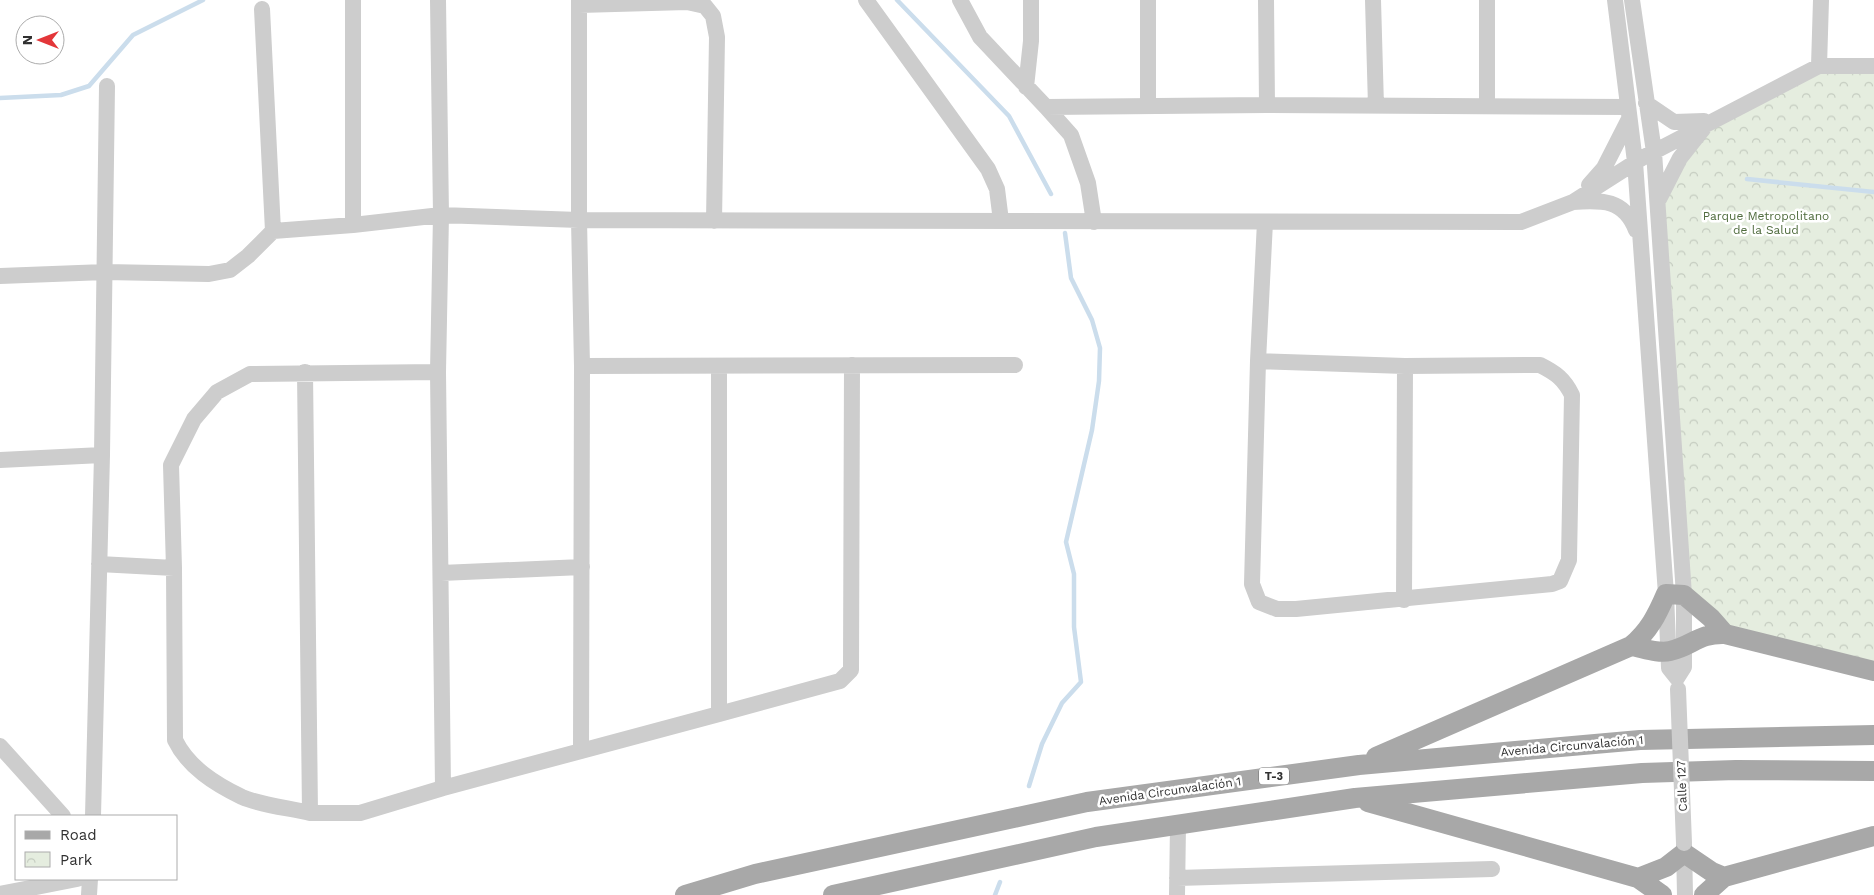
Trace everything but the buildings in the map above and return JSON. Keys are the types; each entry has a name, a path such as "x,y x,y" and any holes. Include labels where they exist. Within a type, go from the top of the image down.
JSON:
{"main road":[{"path":"1359,764 1631,646 1643,636 1675,594 1711,618 1725,634"},
{"path":"1631,646 1675,650 1697,638 1710,634 1725,634 1874,671"},
{"name":"Avenida Circunvalación 1","path":"685,895 754,874 1088,802 1359,764 1640,740 1735,736 1874,735"},
{"path":"833,895 1096,837 1355,798 1642,773 1736,770 1874,771"},
{"path":"1355,798 1638,878 1662,895"},
{"path":"1704,895 1724,877 1874,836"},
{"path":"1638,878 1666,867 1684,848 1712,872 1724,877"}],"street":[{"path":"353,0 353,225"},
{"path":"438,0 440,215 438,372 443,788"},
{"path":"866,0 988,169 998,188 1001,221"},
{"path":"960,0 980,37 1071,135 1088,184 1094,222"},
{"path":"1026,87 1032,41 1031,0"},
{"path":"1148,0 1148,106"},
{"path":"1266,0 1267,105"},
{"path":"1373,0 1376,106"},
{"path":"1487,0 1487,106"},
{"path":"1615,0 1635,162 1675,594"},
{"path":"1632,0 1641,73 1654,152 1658,203 1675,594"},
{"path":"1819,66 1821,0"},
{"path":"581,751 582,366 579,220 579,2 687,2 705,6 713,16 717,38 714,221"},
{"path":"262,9 272,230"},
{"path":"0,276 104,272 209,274 230,270 248,256 272,230 353,225 440,215 579,220 714,221 1521,222 1572,202 1635,162 1711,120 1819,66 1874,66"},
{"path":"1625,76 1641,73"},
{"path":"93,815 102,455 107,86"},
{"path":"1646,103 1674,122 1711,120"},
{"path":"1046,107 1487,106 1629,113"},
{"path":"1572,202 1604,168 1629,113"},
{"path":"1658,203 1680,158 1711,120"},
{"path":"1572,202 1602,202 1625,210 1631,217 1641,242"},
{"path":"1258,360 1405,366 1540,365 1557,373 1567,384 1572,395 1569,560 1560,581 1552,584 1296,610 1277,609 1259,602 1252,584 1258,360 1265,222"},
{"path":"438,372 250,374 217,392 194,419 171,465 174,568 175,740 182,756 196,769 243,797 310,813 360,813 443,788 840,680 851,670 852,365"},
{"path":"582,366 1015,365"},
{"path":"1404,600 1405,366"},
{"path":"719,714 720,367"},
{"path":"305,372 310,813"},
{"path":"0,460 102,455"},
{"path":"99,564 174,568"},
{"path":"440,573 582,567"},
{"name":"Calle 127","path":"1675,594 1675,650 1669,668 1678,684 1685,895"},
{"path":"0,746 62,815"},
{"path":"1177,895 1178,825"},
{"path":"1177,878 1492,869"},
{"path":"0,894 72,880"},
{"path":"89,895 90,880"}],"green space":[{"name":"Parque Metropolitano de la Salud","path":"1874,65 1874,671 1725,634 1684,595 1658,203 1692,141 1819,66"}],"waterway":[{"path":"0,98 61,95 89,86 133,35 203,0"},
{"path":"897,0 1009,116 1051,194"},
{"path":"1747,179 1874,192"},
{"path":"1029,786 1042,744 1062,703 1081,682 1074,627 1074,574 1066,542 1092,430 1099,381 1100,348 1092,320 1071,278 1065,233"},
{"path":"995,895 1000,882"}]}
